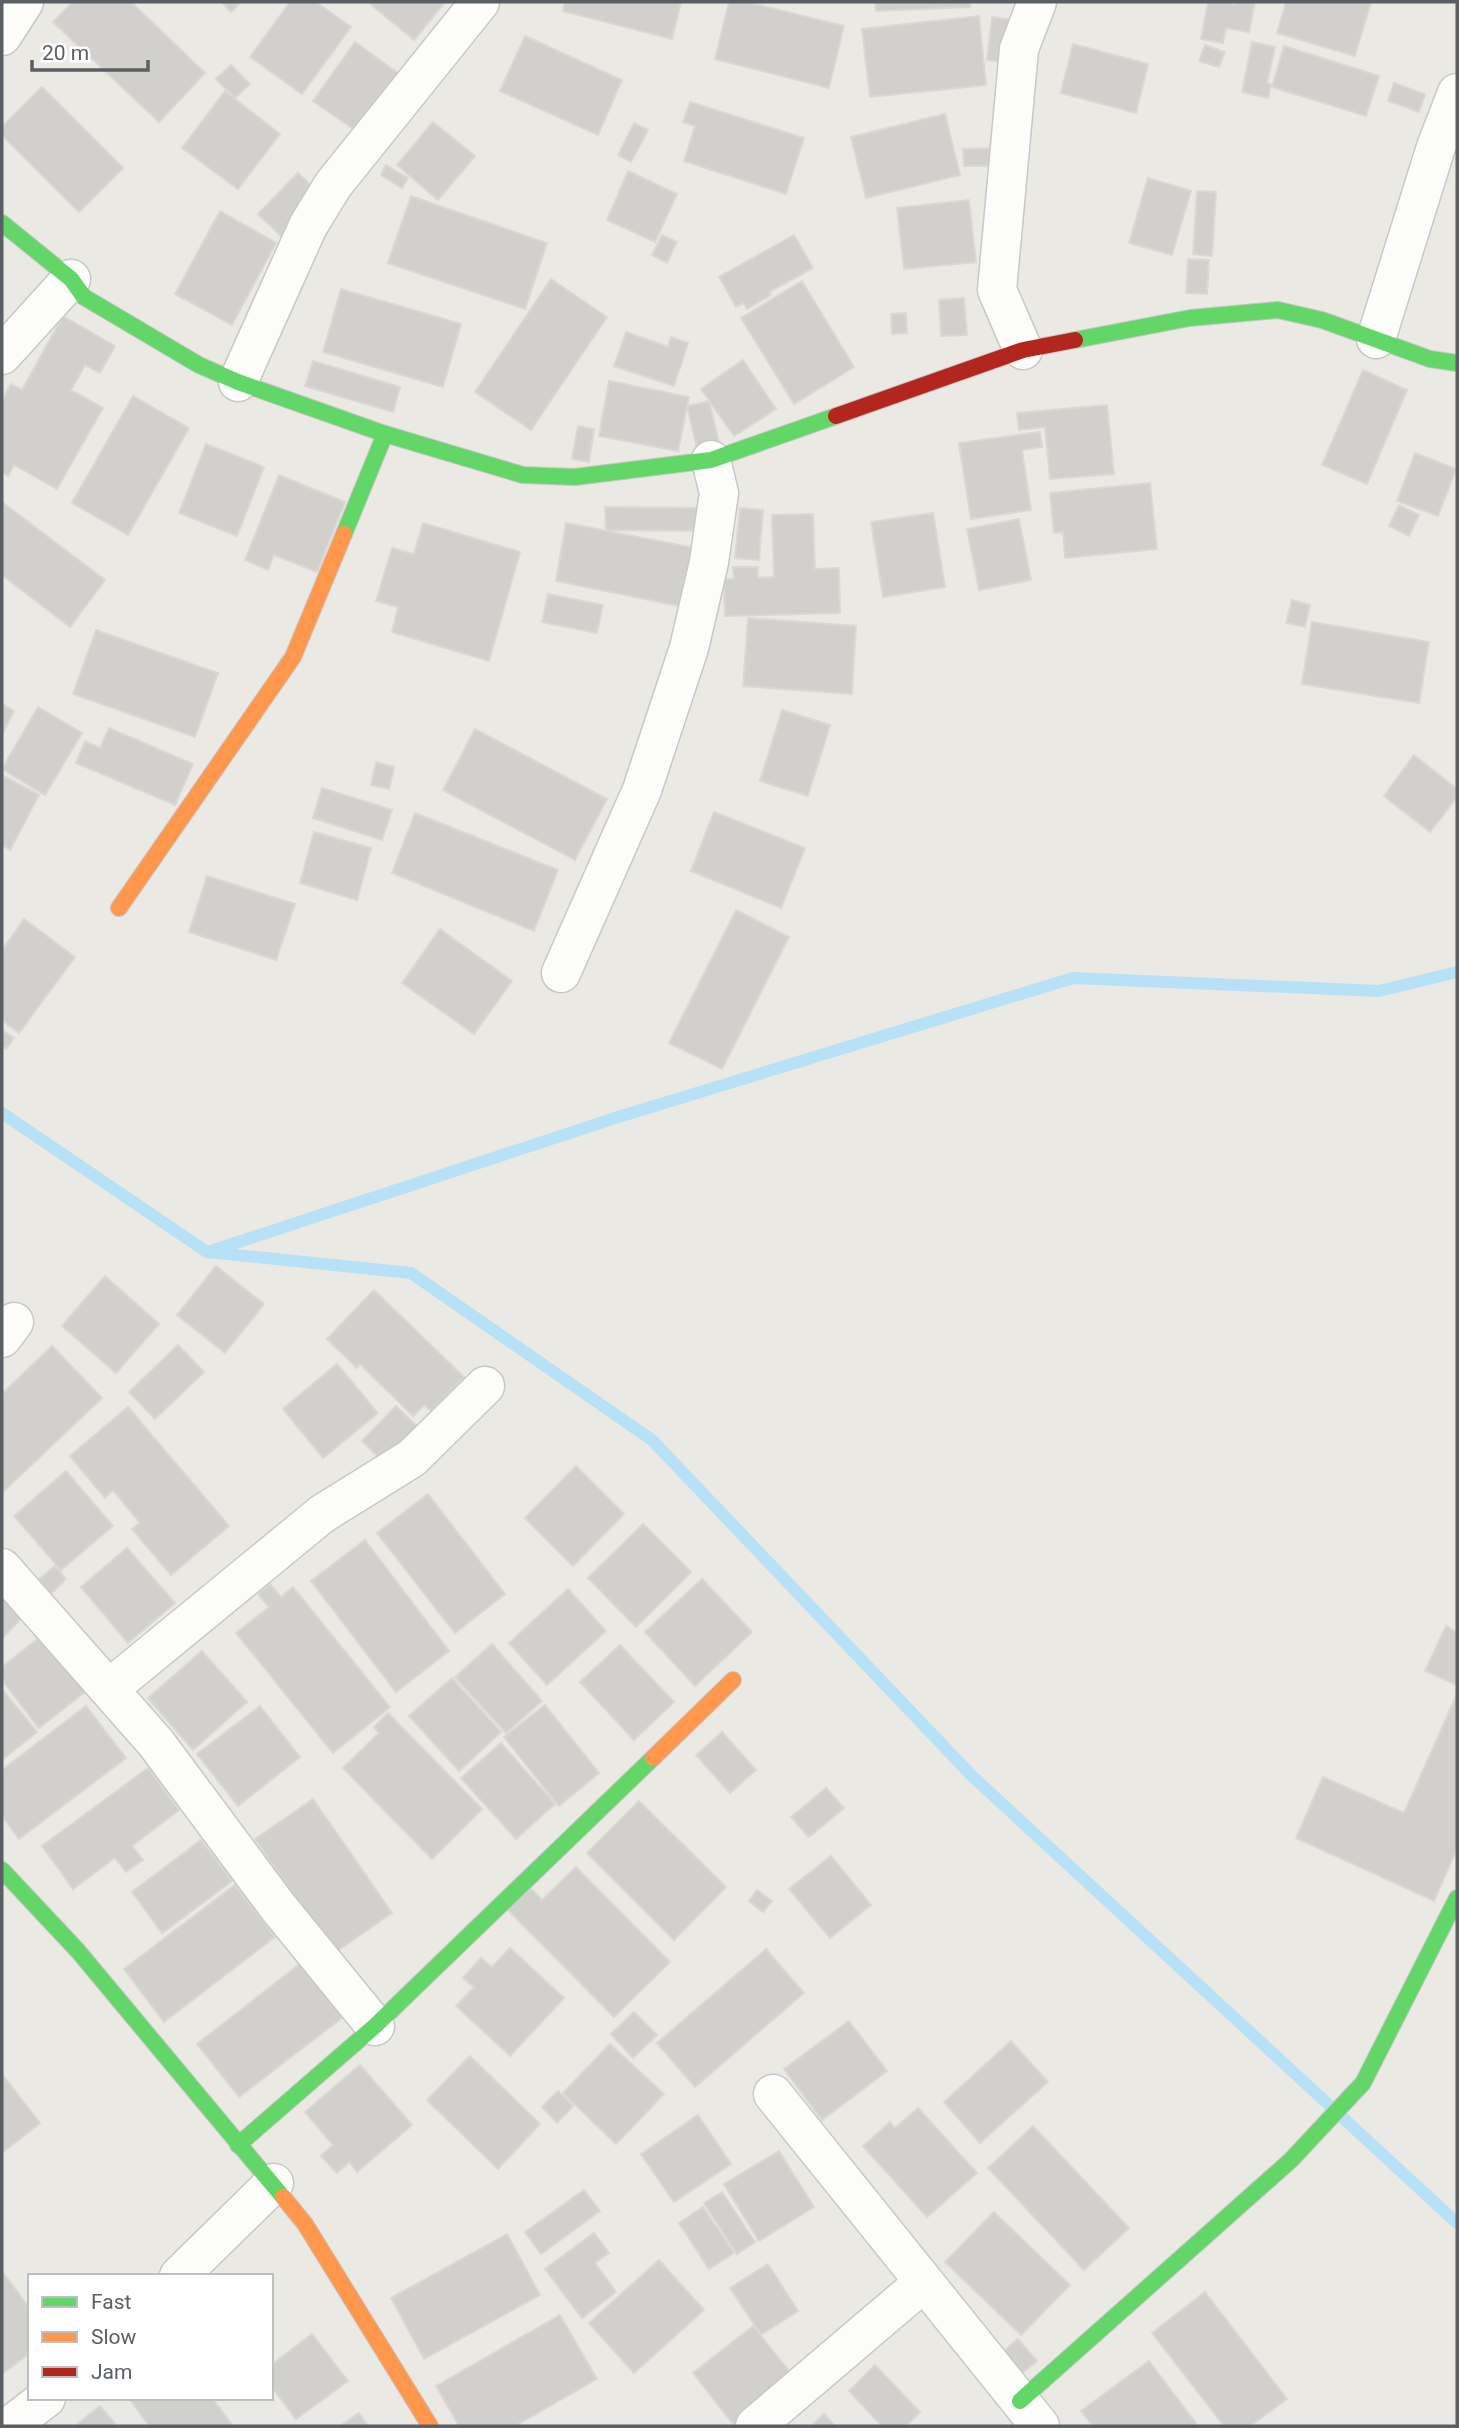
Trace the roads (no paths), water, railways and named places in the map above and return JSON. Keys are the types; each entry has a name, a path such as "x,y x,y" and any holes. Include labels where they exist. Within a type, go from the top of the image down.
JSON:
{"street":[{"path":"2,36 24,2"},
{"path":"238,382 308,226 333,185 480,2"},
{"path":"1023,350 997,290 1019,49 1037,2"},
{"path":"1376,339 1436,147 1457,93"},
{"path":"2,223 71,279 83,297 199,365 238,382 385,434 523,475 575,477 711,460 1023,350 1191,318 1278,310 1322,320 1430,359 1457,363"},
{"path":"2,355 71,279"},
{"path":"119,908 293,657 385,434"},
{"path":"561,973 642,790 689,648 709,562 719,493 711,460"},
{"path":"110,1688 322,1514 412,1458 485,1386"},
{"path":"2,1568 156,1743 278,1908 375,2026"},
{"path":"238,2145 375,2026 733,1680"},
{"path":"5,1879 78,1951 238,2145 274,2183 305,2224 430,2426"},
{"path":"773,2094 1030,2414 1291,2160 1363,2082 1457,1898"},
{"path":"181,2274 274,2183"},
{"path":"755,2426 923,2283"},
{"path":"10,2426 43,2400"}],"waterway":[{"path":"211,1251 615,1118 1073,978 1379,991 1457,972"},
{"path":"2,1113 207,1252 411,1273 652,1440 972,1776 1457,2223"}]}
